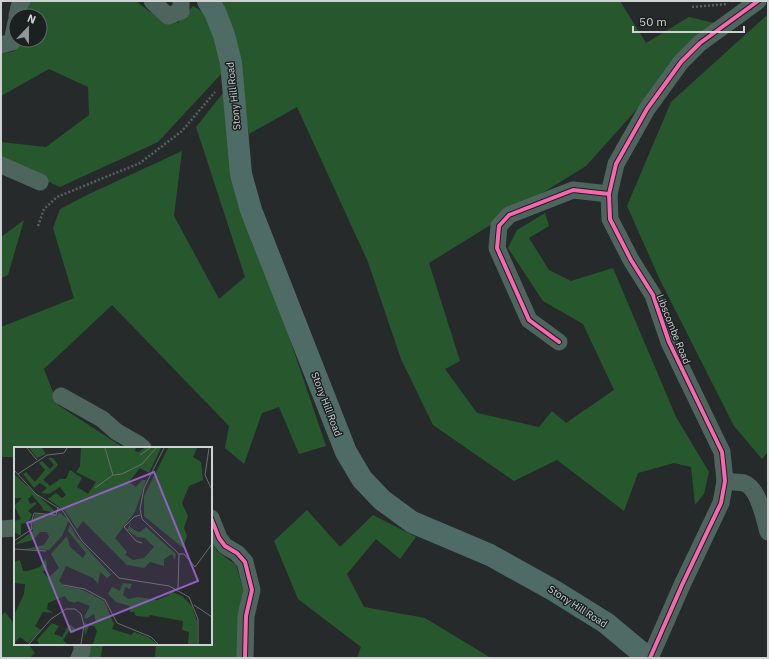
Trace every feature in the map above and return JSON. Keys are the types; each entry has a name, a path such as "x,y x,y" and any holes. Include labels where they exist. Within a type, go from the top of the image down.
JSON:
{"main road":[{"name":"Stony Hill Road","path":"208,1 215,12 224,35 231,63 241,174 251,210 346,452 362,479 382,500 412,522 490,555 553,590 606,623 649,658"}],"street":[{"path":"152,1 168,16 181,11 181,1"},
{"name":"Libscombe Road","path":"649,658 721,503 725,481 722,452 669,342 653,295 630,260 610,219 609,194 616,164 647,108 681,62 700,43 757,2"},
{"path":"1,165 40,182"},
{"path":"559,342 529,320 497,248 498,226 509,215 573,190 609,194"},
{"path":"61,396 102,419 117,432 142,447"},
{"path":"725,481 744,483 752,488 757,497 768,532"},
{"path":"212,520 219,538 225,546 237,553 244,562 252,590 246,616 245,658"},
{"path":"1,529 14,528"},
{"path":"79,658 82,651 82,645"}],"path":[{"path":"692,7 714,4 757,2"},
{"path":"38,226 44,209 57,198 140,163 182,131 232,72"}],"green space":[{"path":"31,1 136,1 149,11 178,23 193,6 208,15 223,72 158,142 60,187 1,160 1,142 46,147 89,115 88,87 49,69 1,96 1,54 15,51 16,48 48,48 48,8 26,7"},
{"path":"217,1 620,1 646,43 689,17 714,23 586,166 429,263 460,361 445,369 477,413 539,427 552,411 566,423 614,390 583,324 543,301 508,248 517,230 545,213 549,226 529,238 549,270 571,281 613,268 676,417 709,472 704,494 695,505 691,467 674,463 638,473 624,511 557,460 514,481 433,425 401,359 368,262 297,107 249,134 225,13"},
{"path":"768,14 768,452 762,459 734,426 660,280 627,206 671,102"},
{"path":"223,93 232,168 326,446 299,454 279,407 262,413 244,464 225,448 229,426 112,305 44,369 58,405 122,447 14,447 14,457 1,457 1,327 74,298 53,228 60,209 182,151 174,216 219,299 245,277 196,127"},
{"path":"24,220 8,275 1,278 1,237"},
{"path":"307,510 340,547 373,515 416,537 400,559 376,539 347,574 364,607 425,618 491,658 357,658 361,647 298,599 274,541"},
{"path":"212,542 217,551 236,565 243,589 240,658 155,658 156,645 212,645"},
{"path":"5,612 14,624 14,645 29,645 35,653 29,658 1,657 1,616"},
{"path":"87,645 103,645 101,657 123,658 83,658"}],"cycle path":[{"path":"650,658 682,585 721,503 725,481 722,452 669,342 653,295 631,260 610,219 609,194 616,164 647,109 681,62 700,43 758,1"},
{"path":"559,342 529,320 497,248 499,226 509,215 573,190 609,194"},
{"path":"212,520 219,538 225,546 237,553 245,562 252,590 246,616 245,658"}]}
